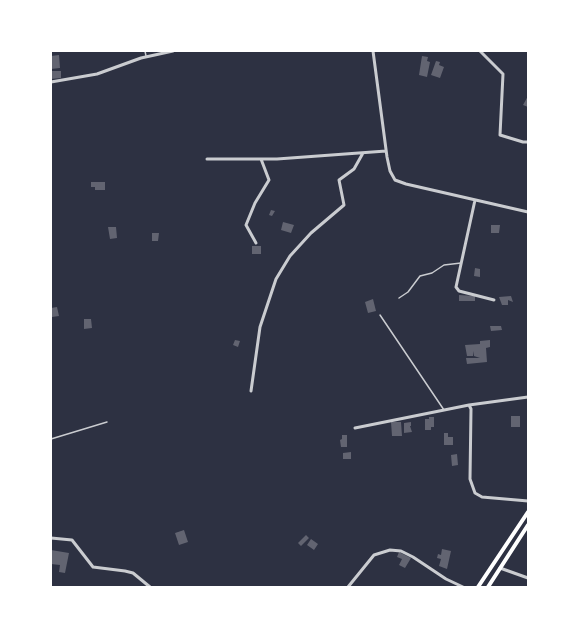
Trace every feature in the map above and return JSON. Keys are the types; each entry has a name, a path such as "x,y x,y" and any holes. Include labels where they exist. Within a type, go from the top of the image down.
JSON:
{"main road":[{"path":"478,587 528,512"},
{"path":"488,587 528,525"}],"street":[{"path":"51,82 96,74 146,56 173,51"},
{"path":"373,51 386,151 390,171 395,180 406,184 528,212"},
{"path":"480,51 503,74 500,135 523,142 528,142"},
{"path":"207,159 260,159 386,151"},
{"path":"251,391 260,328 276,279 286,261 311,233 344,205 340,180 354,170 363,153"},
{"path":"256,243 246,225 269,180 260,159"},
{"path":"475,200 457,290 494,300"},
{"path":"355,428 444,410 528,397"},
{"path":"469,406 471,409 470,479 475,493 482,497 528,501"},
{"path":"51,538 72,540 93,567 133,573 150,587"},
{"path":"348,587 374,555 390,550 401,551 413,557 446,579 463,587"},
{"path":"500,568 528,578"}],"lane":[{"path":"145,51 146,56"},
{"path":"399,298 408,292 420,276 432,273 444,265 462,263"},
{"path":"380,315 444,410"},
{"path":"51,439 107,422"}],"building":[{"path":"59,55 60,68 51,69 51,56"},
{"path":"422,56 428,57 427,61 430,62 427,77 419,75"},
{"path":"436,61 440,62 439,65 444,67 440,78 431,75"},
{"path":"51,71 61,71 61,78 51,79"},
{"path":"528,96 528,107 523,105"},
{"path":"91,182 105,182 105,190 95,190 95,187 91,187"},
{"path":"271,210 275,211 272,216 269,215"},
{"path":"283,222 294,225 291,233 281,230"},
{"path":"491,225 500,225 499,233 491,233"},
{"path":"108,227 116,227 117,238 110,239"},
{"path":"152,233 159,233 158,241 152,241"},
{"path":"252,246 261,246 261,254 252,254"},
{"path":"475,268 480,269 480,277 474,276"},
{"path":"459,295 475,296 475,301 459,301"},
{"path":"511,296 513,302 508,300 508,305 502,305 499,297"},
{"path":"373,299 376,311 368,313 365,302"},
{"path":"57,307 59,316 52,317 51,308"},
{"path":"84,319 91,319 92,328 84,329"},
{"path":"490,326 501,326 502,330 491,331"},
{"path":"235,340 240,341 238,347 233,345"},
{"path":"490,340 490,347 486,348 487,362 467,364 466,358 480,358 474,356 474,351 473,356 467,356 465,345 480,344 480,341"},
{"path":"511,416 520,416 520,427 511,427"},
{"path":"429,417 434,417 434,427 431,427 431,430 425,430 425,419 429,419"},
{"path":"391,422 401,422 402,436 392,436"},
{"path":"411,422 410,426 412,432 404,433 404,423"},
{"path":"444,433 448,433 448,437 453,437 453,445 444,445"},
{"path":"342,435 347,435 347,447 341,447 340,440 342,439"},
{"path":"351,452 351,459 343,459 343,453"},
{"path":"457,454 458,465 452,466 451,455"},
{"path":"184,530 188,542 179,545 175,533"},
{"path":"306,535 309,538 301,546 298,543"},
{"path":"311,539 318,544 314,550 307,545"},
{"path":"442,549 451,551 447,569 439,566 441,559 437,558 438,554 441,555"},
{"path":"51,550 69,553 65,573 59,572 60,565 51,564"},
{"path":"399,552 411,558 405,568 399,565 402,559 397,557"}]}
